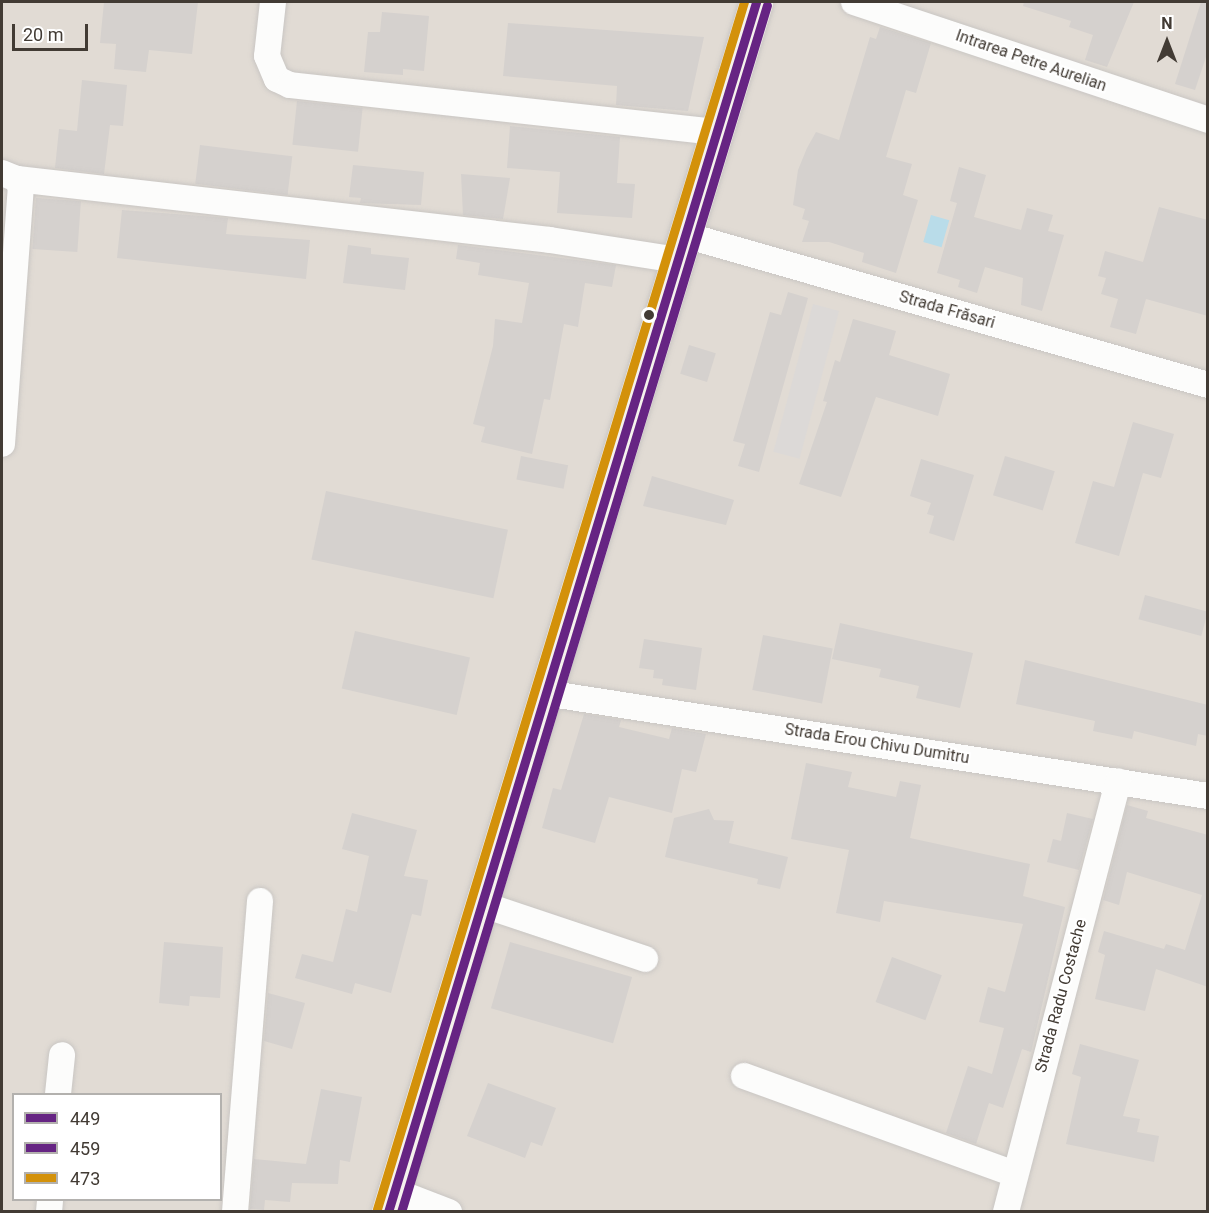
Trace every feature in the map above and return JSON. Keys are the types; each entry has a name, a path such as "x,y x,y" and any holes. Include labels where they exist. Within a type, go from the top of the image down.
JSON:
{"main road":[{"path":"391,1202 756,2"}],"street":[{"path":"273,2 267,56 277,79 290,85 716,132"},
{"name":"Intrarea Petre Aurelian","path":"854,2 1208,120"},
{"path":"2,444 21,188 9,176"},
{"name":"Strada Frăsari","path":"9,176 550,240 681,247 1208,385"},
{"name":"Strada Erou Chivu Dumitru","path":"545,693 1208,796"},
{"name":"Strada Radu Costache","path":"1006,1212 1118,781"},
{"path":"235,1212 261,901"},
{"path":"482,904 645,959"},
{"path":"58,1093 62,1055"},
{"path":"744,1076 1015,1174"},
{"path":"391,1202 449,1212"}],"shaded area":[{"path":"2,2 1207,2 1207,1211 2,1212"},
{"path":"813,304 839,311 799,459 773,452"}],"water":[{"path":"931,215 949,220 942,247 923,242"}],"building":[{"path":"104,2 198,2 192,54 149,50 146,72 114,69 116,44 100,43"},
{"path":"1024,2 1134,2 1107,67 1085,60 1093,35 1069,27 1071,21 1023,6"},
{"path":"1201,2 1208,2 1208,51 1195,90 1175,84"},
{"path":"382,12 429,16 424,71 403,69 403,75 364,72 368,32 380,32"},
{"path":"508,23 704,37 688,111 616,105 617,86 503,76"},
{"path":"880,27 931,43 916,93 906,90 886,157 912,164 903,195 918,200 896,273 862,262 864,253 829,242 802,242 809,221 802,219 805,209 793,205 798,170 816,132 839,140 870,37 876,39"},
{"path":"82,80 127,85 123,126 110,125 104,174 55,168 59,129 77,131"},
{"path":"297,101 363,108 358,152 292,145"},
{"path":"510,126 620,137 617,183 635,184 632,218 557,213 560,172 507,168"},
{"path":"200,145 292,156 288,195 195,184"},
{"path":"353,165 424,172 421,205 360,203 361,198 349,197"},
{"path":"959,167 986,175 974,217 1021,230 1027,208 1053,215 1048,231 1064,235 1042,311 1021,305 1023,278 985,267 977,293 958,287 960,280 937,273 957,203 950,201"},
{"path":"461,174 510,178 503,219 463,215"},
{"path":"36,198 81,201 77,252 32,249"},
{"path":"1159,207 1208,220 1208,316 1146,299 1136,334 1110,327 1118,299 1101,294 1106,278 1098,276 1105,251 1143,262"},
{"path":"122,210 228,218 226,234 310,240 306,279 117,258"},
{"path":"348,245 371,248 371,254 409,258 405,290 343,283"},
{"path":"458,245 616,265 612,287 585,283 578,327 564,324 550,400 544,399 532,454 481,442 485,427 473,424 493,346 495,319 522,323 529,283 478,275 480,263 456,259"},
{"path":"788,292 808,298 759,472 738,466 745,444 733,441 770,312 781,315"},
{"path":"853,319 896,331 889,355 950,374 938,416 876,397 841,497 799,484 827,402 823,401 835,360 840,362"},
{"path":"689,345 716,353 707,382 680,374"},
{"path":"1133,422 1174,434 1161,478 1143,473 1119,556 1075,543 1093,481 1114,487"},
{"path":"521,456 568,465 564,489 516,480"},
{"path":"1005,456 1055,471 1043,510 993,495"},
{"path":"921,459 974,475 954,541 929,533 934,516 927,514 931,503 910,496"},
{"path":"652,476 734,500 726,525 643,506"},
{"path":"326,491 508,530 493,598 311,559"},
{"path":"1145,595 1208,612 1201,636 1139,619"},
{"path":"840,623 973,653 960,708 916,698 919,686 879,677 881,669 832,659"},
{"path":"355,631 470,658 457,715 342,688"},
{"path":"763,635 833,649 822,704 752,690"},
{"path":"644,639 702,648 696,690 662,685 663,679 653,678 654,670 639,668"},
{"path":"1025,660 1208,705 1208,736 1198,734 1196,746 1134,731 1132,739 1093,731 1095,721 1016,704"},
{"path":"584,714 621,720 619,727 669,739 672,728 706,734 696,772 682,769 672,813 609,797 595,843 542,828 553,788 561,790"},
{"path":"806,763 852,772 848,787 896,797 900,781 921,785 910,838 1030,864 1023,896 1065,907 1031,1052 1022,1049 1003,1108 989,1103 976,1144 946,1133 968,1066 992,1074 1004,1028 979,1022 988,987 1005,992 1023,924 884,901 880,922 836,913 849,850 791,839"},
{"path":"1127,805 1148,811 1146,818 1208,835 1208,987 1156,969 1145,1011 1095,999 1105,955 1098,952 1104,931 1164,949 1166,944 1185,950 1202,895 1127,872 1119,905 1103,900"},
{"path":"709,809 714,820 734,821 729,843 788,857 780,889 757,884 758,879 665,857 674,818"},
{"path":"352,813 417,830 404,876 428,880 421,916 412,914 391,993 355,983 352,994 295,978 302,954 333,962 346,909 357,912 369,856 342,849"},
{"path":"1067,813 1093,819 1079,870 1047,862 1053,839 1061,841"},
{"path":"164,942 223,947 220,998 190,996 189,1006 159,1003"},
{"path":"510,942 632,977 613,1043 491,1008"},
{"path":"892,957 942,975 925,1020 876,1002"},
{"path":"268,993 305,1003 292,1049 264,1041"},
{"path":"1080,1044 1139,1060 1123,1116 1140,1119 1137,1132 1159,1136 1154,1162 1066,1144 1081,1077 1072,1074"},
{"path":"488,1083 556,1108 542,1146 531,1142 525,1158 467,1136"},
{"path":"321,1089 362,1097 350,1162 340,1160 338,1184 292,1183 290,1202 265,1200 264,1210 250,1209 254,1159 306,1164"}],"transit line":[{"name":"473","path":"377,1209 744,2"},
{"name":"449","path":"388,1212 756,2"},
{"name":"459","path":"401,1212 767,5"}]}
